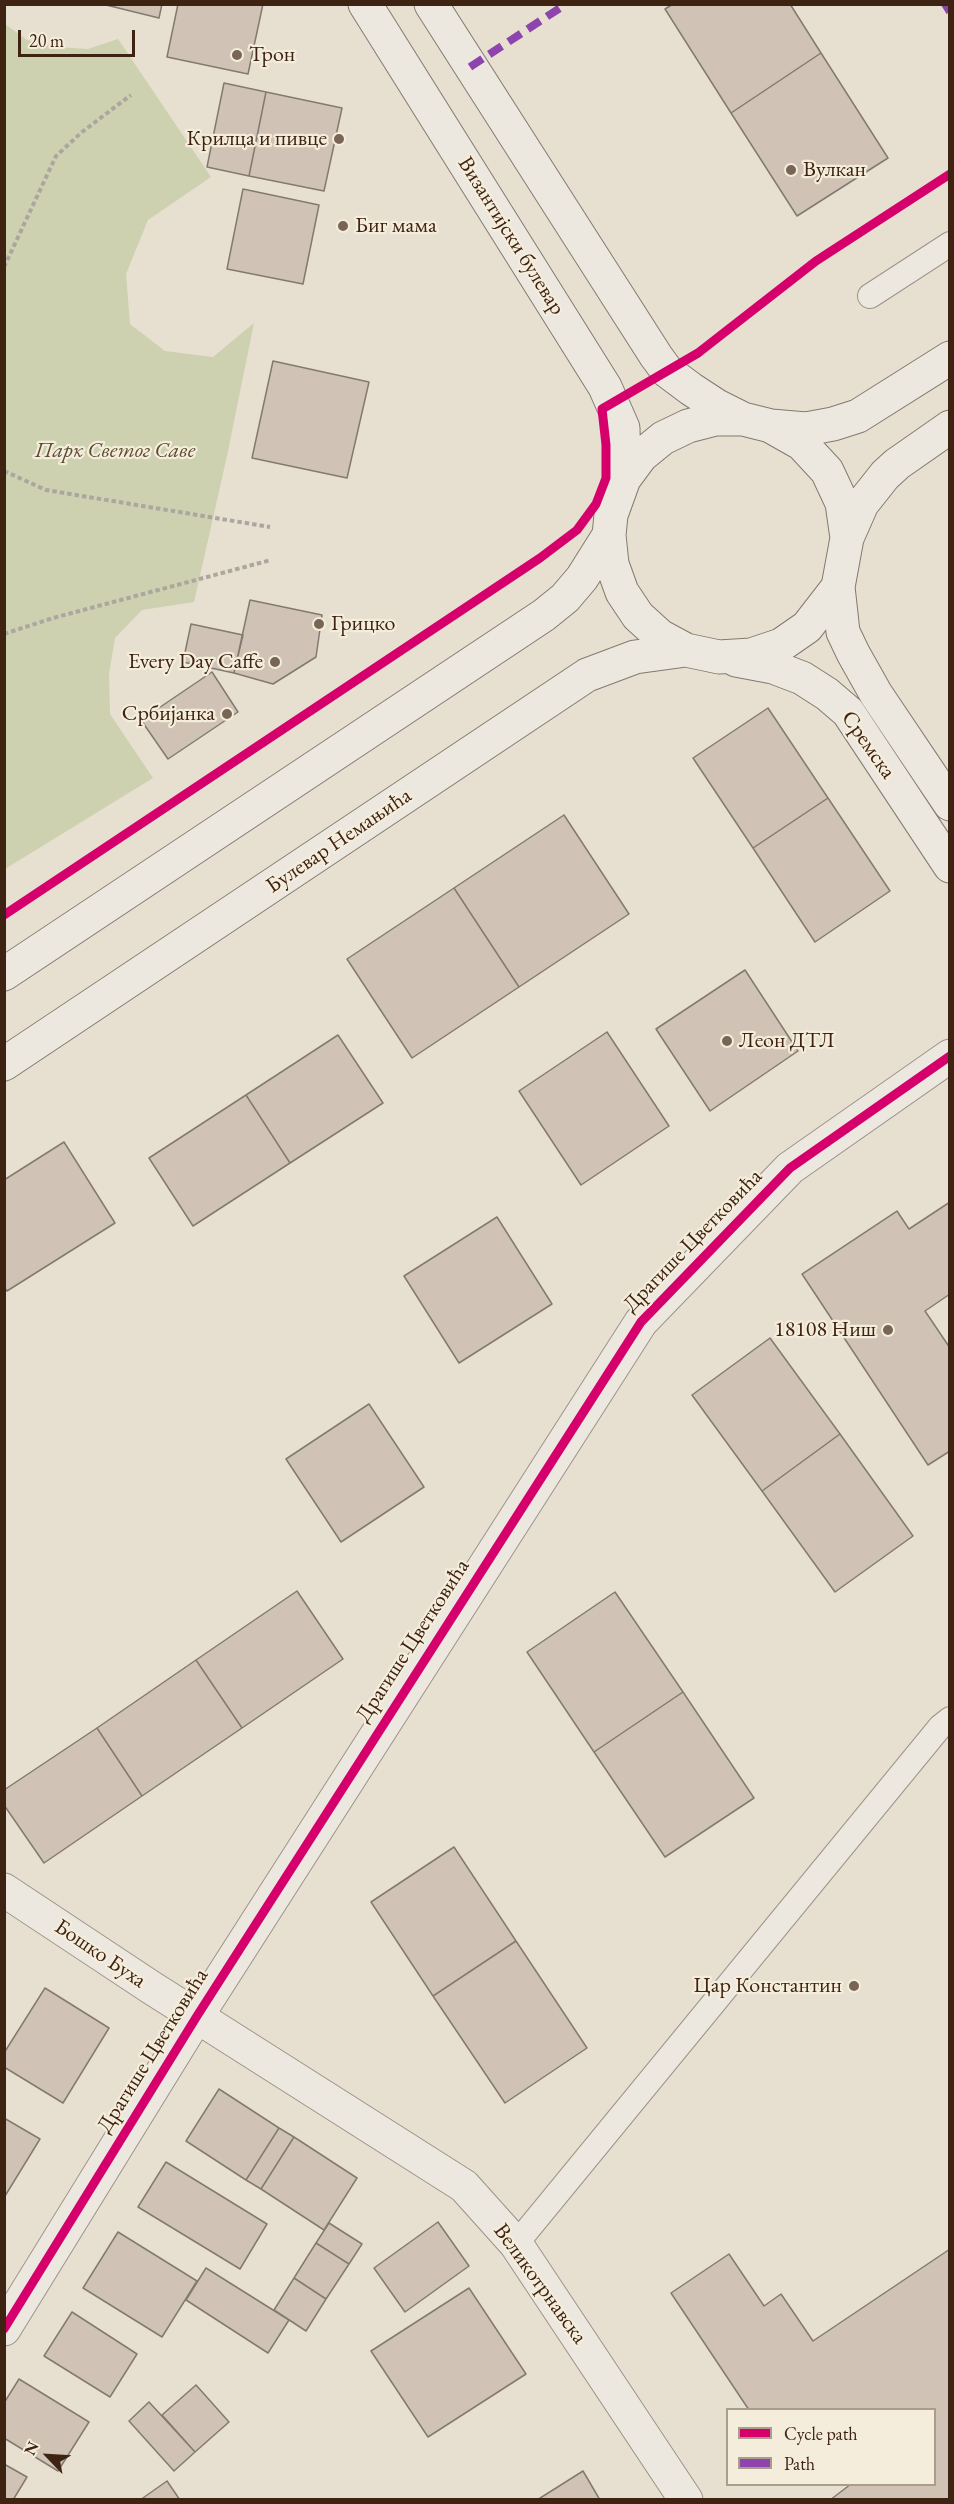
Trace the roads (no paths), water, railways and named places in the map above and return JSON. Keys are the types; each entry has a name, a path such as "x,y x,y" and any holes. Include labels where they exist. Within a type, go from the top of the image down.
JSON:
{"street":[{"name":"Византијски булевар","path":"365,4 605,387 623,428 624,479"},
{"path":"430,4 667,371 717,406 757,423"},
{"name":"Булевар Немањића","path":"950,358 858,416 833,424 806,429 715,419 688,426 663,438 641,456 624,479 611,515 609,535 612,564 622,592 638,616 660,636 686,650 719,657 751,655 781,645 807,627 838,587 847,538 862,504 885,475 912,452 950,428"},
{"name":"Булевар Немањића","path":"757,423 802,444 826,471 842,503 847,538"},
{"name":"Булевар Немањића","path":"4,974 544,615 565,598 582,578 609,535"},
{"name":"Сремска","path":"838,587 843,632 853,652 876,694 950,804"},
{"name":"Булевар Немањића","path":"4,1064 587,675 635,657 686,650"},
{"name":"Сремска","path":"719,657 773,667 802,678 827,694 848,712 950,866"},
{"name":"Драгише Цветковића","path":"4,2329 197,2016 640,1322 790,1168 950,1056"},
{"name":"Бошко Буха","path":"4,1890 197,2016"},
{"name":"Великотрнавска","path":"197,2016 464,2186 516,2244 686,2499"}],"lane":[{"path":"870,296 950,244"},
{"path":"516,2244 932,1736 950,1719"}],"place":[{"name":"Трон","path":"237,55"},
{"name":"Крилца и пивце","path":"339,139"},
{"name":"Вулкан","path":"791,170"},
{"name":"Биг мама","path":"343,226"},
{"name":"Грицко","path":"319,624"},
{"name":"Every Day Caffe","path":"275,662"},
{"name":"Србијанка","path":"227,714"},
{"name":"Леон ДТЛ","path":"727,1041"},
{"name":"18108 Ниш","path":"888,1330"},
{"name":"Цар Константин","path":"854,1986"}],"park label":[{"name":"Парк Светог Саве","path":"115,451"}]}
